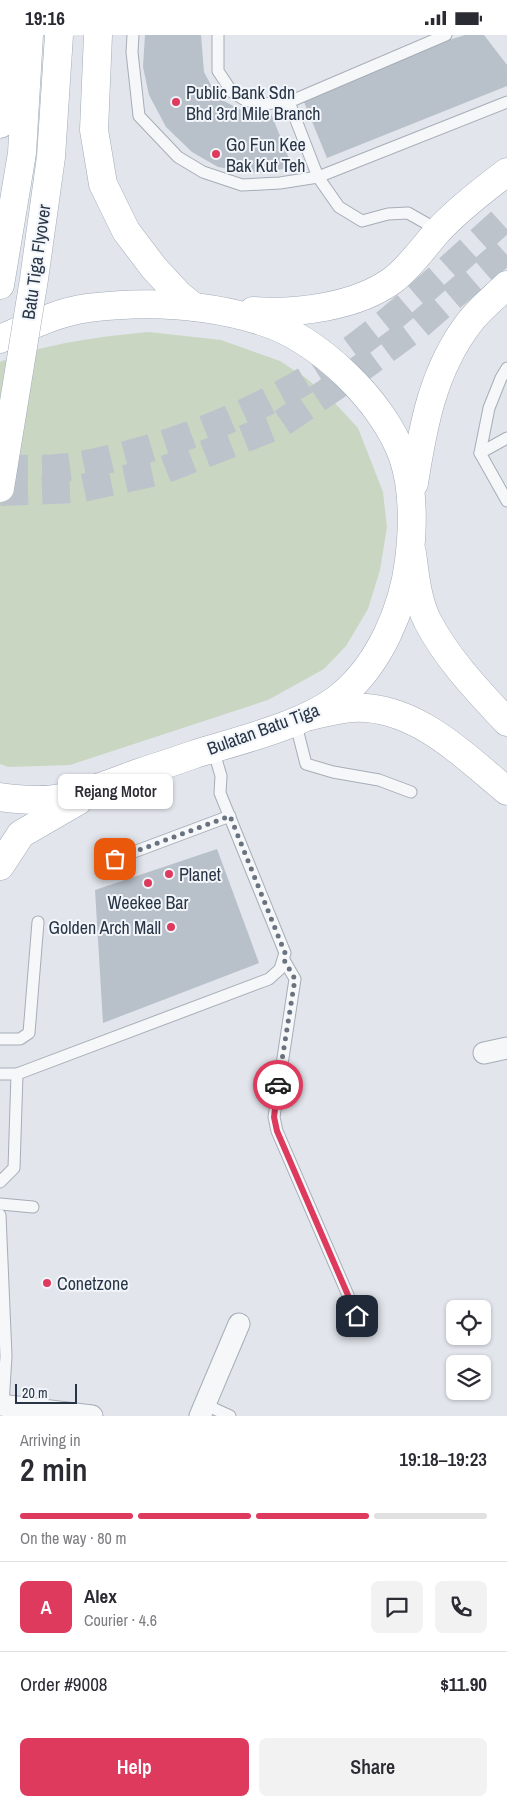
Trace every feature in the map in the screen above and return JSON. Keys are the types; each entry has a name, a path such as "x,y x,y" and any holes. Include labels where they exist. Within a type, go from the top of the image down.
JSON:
{"main road":[{"path":"0,124 3,66 9,35"},
{"name":"Batu Tiga Flyover","path":"0,285 22,153 28,35"},
{"name":"Batu Tiga Flyover","path":"0,488 34,279 51,157 59,35"},
{"path":"98,35 94,130 102,184 126,231 154,268 179,295 204,308 282,313 318,308 367,295 393,280 417,257 438,231 507,172"},
{"path":"411,502 422,426 440,372 469,322 507,285"},
{"name":"Bulatan Batu Tiga","path":"0,339 39,322 85,308 158,305 204,308 264,321 286,332 324,356 362,389 396,442 403,458 411,502 411,547 407,573 401,600 390,628 375,655 357,680 325,707 300,719 64,798 22,800 0,797"},
{"path":"411,547 418,593 427,619 463,675 507,722"},
{"path":"300,719 351,708 374,709 403,715 462,753 507,791"},
{"path":"0,866 11,837 112,783"}],"street":[{"path":"484,1053 507,1049"},
{"path":"203,1410 239,1324"},
{"path":"2,1405 92,1416"}],"lane":[{"path":"133,35 132,52 139,116 178,157 202,173 242,185 280,183 318,177 507,102"},
{"path":"218,35 218,71 232,92 245,100 262,104 289,102 439,36"},
{"path":"289,102 318,177 339,207 362,221 388,214 408,213 438,231"},
{"path":"507,368 489,408 480,453 507,501"},
{"path":"480,453 507,438"},
{"path":"300,719 306,764 333,772 379,780 411,792"},
{"path":"0,1074 17,1074 269,979 280,969 285,953 220,793 221,776 213,749"},
{"path":"115,859 230,816"},
{"path":"0,1039 20,1039 29,1033 38,923"},
{"path":"284,960 295,979 274,1117 277,1131 357,1316"},
{"path":"0,1182 14,1168 17,1074"},
{"path":"0,1204 33,1207"},
{"path":"0,1215 6,1355 2,1405"},
{"path":"203,1410 230,1416"}],"green space":[{"path":"149,332 221,340 280,361 306,378 334,402 358,428 383,492 387,527 380,570 368,609 346,646 324,669 268,700 70,765 8,767 0,764 0,362 34,350 53,346"}],"building":[{"path":"145,35 201,35 204,72 213,89 224,101 241,110 255,112 270,111 292,166 269,173 247,172 218,167 192,152 166,127 149,95 143,67"},
{"path":"465,35 484,35 507,65 507,86 327,158 302,97 418,50"},
{"name":"Golden Arch Mall","path":"217,849 259,963 103,1023 95,890"}],"tunnel":[{"path":"0,469 67,467 109,459 177,440 275,398 334,362 379,328 423,292 507,216"},
{"path":"0,492 78,489 161,471 279,425 349,377 419,325 507,249"}],"way so far":[{"path":"115,859 230,816 285,953 284,960 295,979 278,1085"}],"place":[{"name":"Public Bank Sdn Bhd 3rd Mile Branch","path":"176,102"},
{"name":"Go Fun Kee Bak Kut Teh","path":"216,154"},
{"name":"Rejang Motor","path":"115,859"},
{"name":"Planet","path":"169,874"},
{"name":"Weekee Bar","path":"148,883"},
{"name":"Golden Arch Mall","path":"171,927"},
{"name":"Conetzone","path":"47,1283"}],"route":[{"path":"278,1085 274,1103 277,1131 357,1316"}]}
